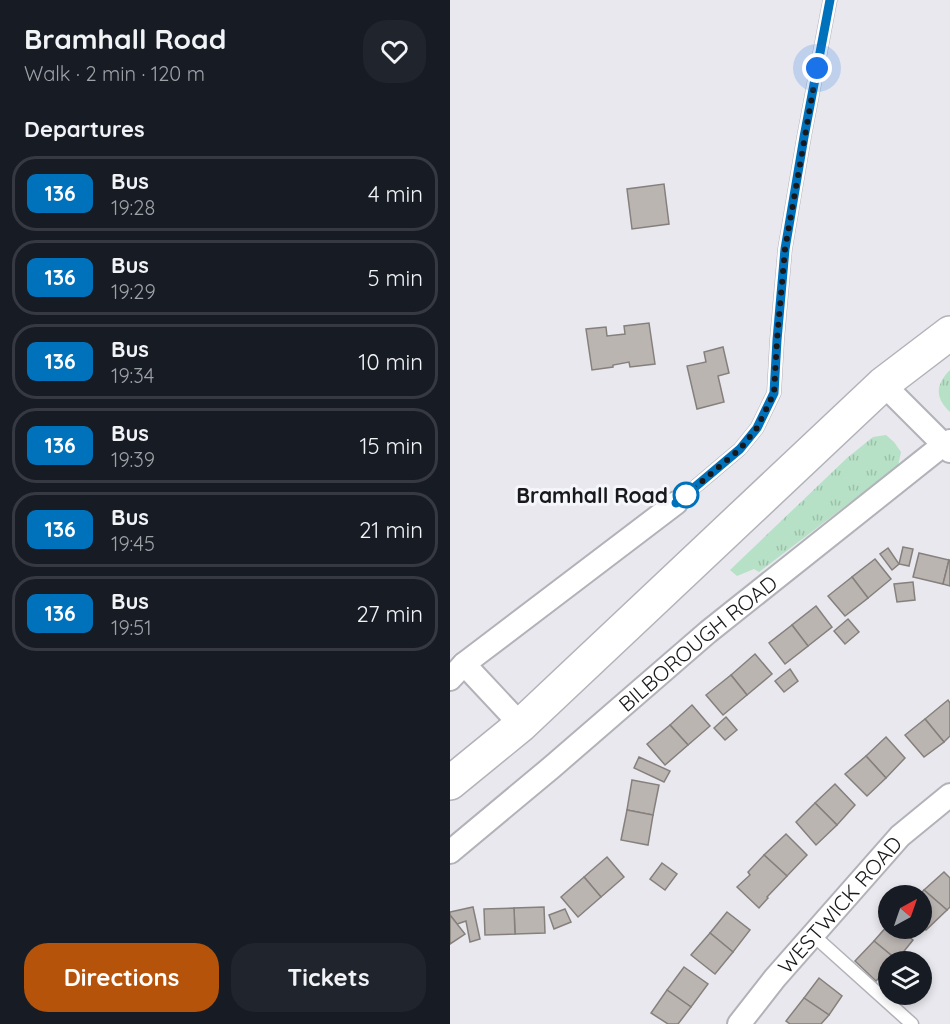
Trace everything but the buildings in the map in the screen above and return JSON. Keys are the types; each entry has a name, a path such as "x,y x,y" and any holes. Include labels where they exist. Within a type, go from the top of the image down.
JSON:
{"main road":[{"path":"450,783 521,725 883,384 950,333"}],"street":[{"path":"883,384 948,445"},
{"name":"BILBOROUGH ROAD","path":"450,852 708,632 948,445"},
{"path":"521,725 457,672 676,503"},
{"name":"WESTWICK ROAD","path":"739,1024 775,978 900,836 950,795"}],"lane":[{"path":"676,503 740,449 757,428 774,393 785,249 830,0"},
{"path":"813,935 912,1024"}],"green space":[{"path":"950,370 950,412 939,397 939,386"},
{"path":"886,435 901,452 898,466 759,572 754,569 737,576 730,570 847,458 873,437"}],"bus line":[{"name":"136","path":"676,503 740,449 757,428 774,393 785,249 830,0"}],"place":[{"name":"Bramhall Road","path":"686,495"}],"route":[{"path":"686,495 740,449 757,428 774,393 785,249 817,68"}]}
